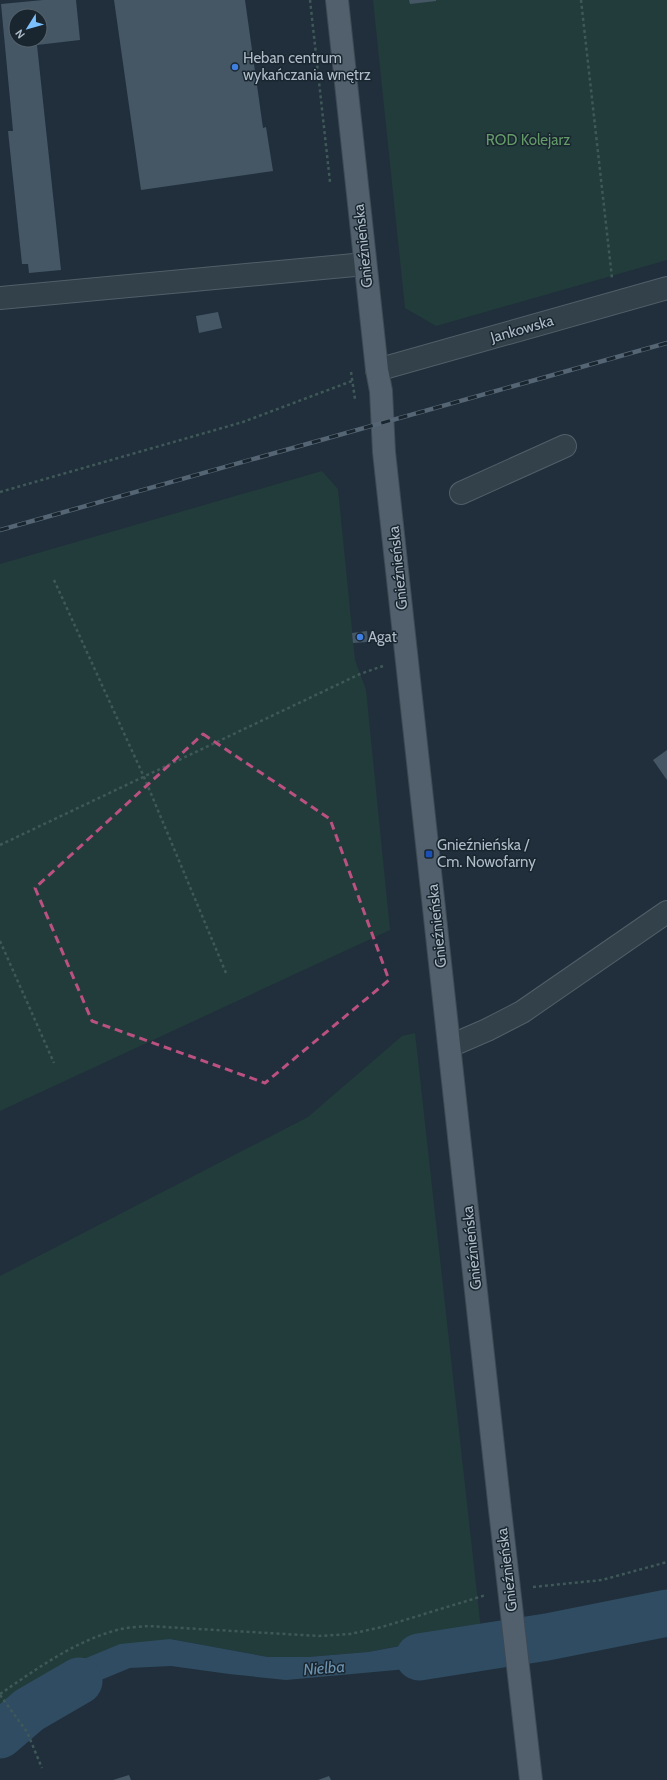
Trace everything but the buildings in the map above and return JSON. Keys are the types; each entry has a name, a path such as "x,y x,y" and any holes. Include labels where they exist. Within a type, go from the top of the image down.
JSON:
{"main road":[{"name":"Gnieźnieńska","path":"337,0 380,391 384,452 499,1502 531,1780"}],"street":[{"path":"0,296 365,264"},
{"name":"Jankowska","path":"377,370 667,288"},
{"path":"462,493 565,446"},
{"path":"450,1046 487,1030 522,1012 667,912"}],"path":[{"path":"581,0 614,303"},
{"path":"0,492 243,422 377,370"},
{"path":"54,580 144,777 226,974"},
{"path":"0,845 360,674 383,666 408,662"},
{"path":"0,941 54,1063"},
{"path":"42,1768 27,1732 0,1694 58,1655 93,1639 122,1629 148,1626 319,1636 350,1634 382,1627 486,1595 511,1598 602,1580 667,1562"}],"highlighted area":[{"path":"203,734 330,819 389,980 265,1083 92,1021 35,888"}],"green space":[{"name":"ROD Kolejarz","path":"373,0 667,0 667,260 436,326 405,308"},
{"path":"322,471 338,489 355,660 366,690 390,930 0,1111 0,564"},
{"path":"415,1033 481,1630 368,1652 308,1657 268,1657 170,1639 9,1699 0,1707 0,1276 308,1117 402,1036"}],"water":[{"path":"481,1631 484,1662 286,1680 171,1666 130,1668 84,1687 56,1702 30,1723 9,1699 50,1673 120,1644 170,1639 268,1657 308,1657 368,1652"},
{"path":"0,1708 18,1731 0,1747"}],"waterway":[{"name":"Nielba","path":"419,1657 547,1637 667,1613"},
{"name":"Nielba","path":"0,1735 29,1710 79,1681"}],"railway":[{"path":"0,530 667,343"}],"place":[{"name":"Heban centrum wykańczania wnętrz","path":"235,67"},
{"name":"Agat","path":"360,637"},
{"name":"Gnieźnieńska / Cm. Nowofarny","path":"429,854"}]}
